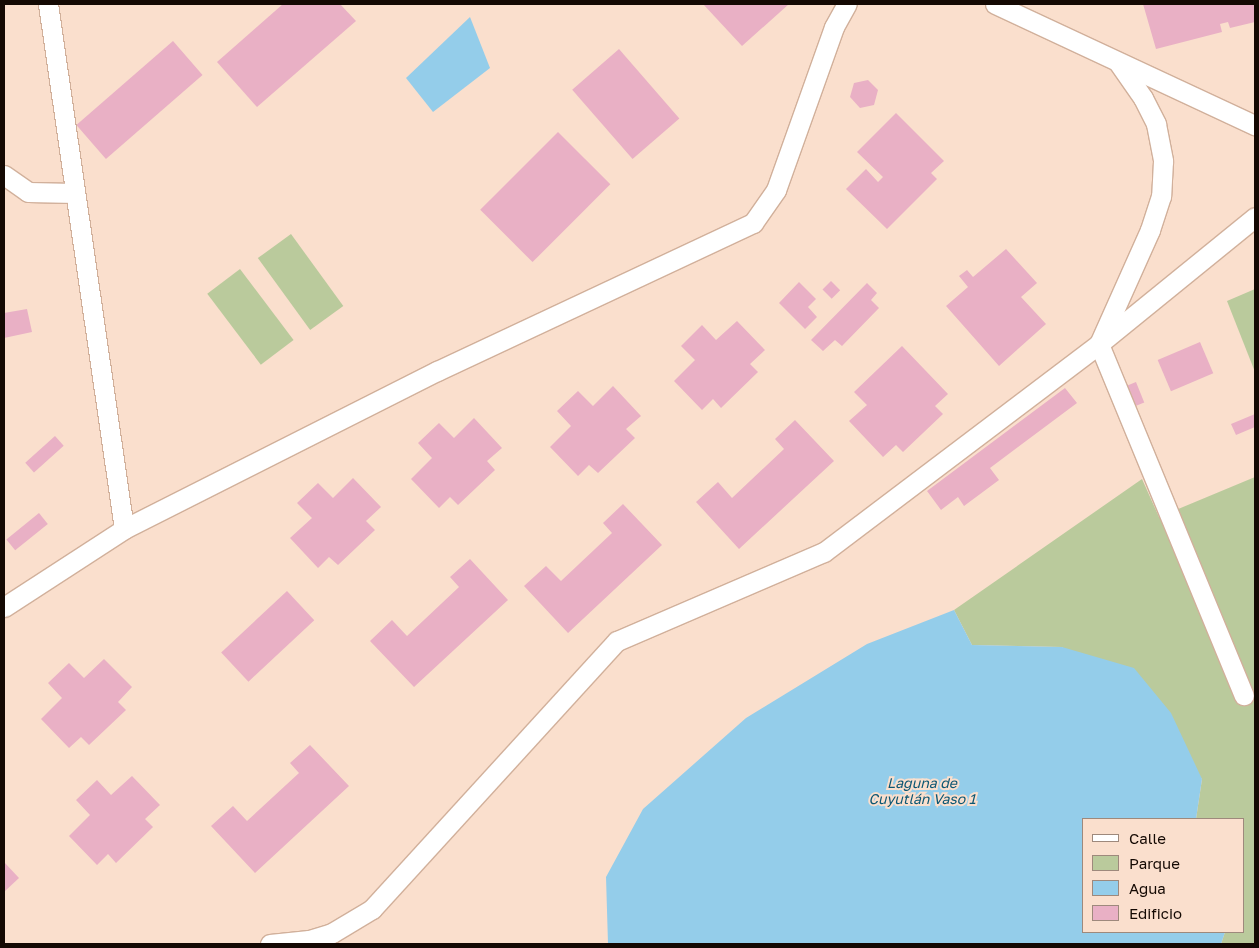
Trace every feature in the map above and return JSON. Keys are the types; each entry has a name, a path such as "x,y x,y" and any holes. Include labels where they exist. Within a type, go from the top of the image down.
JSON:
{"street":[{"path":"48,4 124,529"},
{"path":"4,607 124,529 437,371 753,223 776,190 834,27 847,4"},
{"path":"995,4 1255,125"},
{"path":"1118,62 1143,98 1156,124 1163,161 1161,196 1150,230 1098,344 1244,696"},
{"path":"4,175 28,192 75,193"},
{"path":"270,944 309,940 332,933 372,909 617,641 824,552 1098,344 1255,218"}],"green space":[{"path":"291,234 343,306 310,330 258,258"},
{"path":"240,269 294,340 261,365 207,294"},
{"path":"1255,289 1255,372 1227,301"},
{"path":"1255,477 1255,944 1221,944 1225,933 1244,933 1244,818 1196,818 1202,779 1062,647 972,645 954,610 1142,479 1159,517"}],"water":[{"path":"470,17 490,68 433,112 406,78"},
{"name":"Laguna de Cuyutlán Vaso 1","path":"954,610 972,645 1062,647 1134,668 1171,713 1202,779 1196,818 1082,818 1082,933 1225,933 1221,944 608,944 606,877 643,809 746,718 867,644"}],"building":[{"path":"283,4 340,4 356,21 257,107 217,62"},
{"path":"703,4 789,4 742,46"},
{"path":"1143,4 1255,4 1255,22 1230,28 1228,22 1220,24 1222,32 1156,49"},
{"path":"173,41 203,75 106,159 76,125"},
{"path":"619,49 679,118 633,159 572,90"},
{"path":"868,80 878,90 874,105 860,108 850,97 854,83"},
{"path":"896,113 944,161 931,173 937,179 887,229 846,189 866,169 878,182 883,177 857,152"},
{"path":"558,132 610,184 533,262 480,210"},
{"path":"1006,249 1037,283 1021,297 1046,324 999,366 946,306 968,287 959,276 967,270 973,277"},
{"path":"831,281 840,290 832,299 823,289"},
{"path":"799,282 816,299 808,307 817,317 805,329 779,303"},
{"path":"867,283 877,293 871,300 879,308 842,346 835,340 823,351 811,340"},
{"path":"27,309 32,332 4,338 4,313"},
{"path":"737,321 765,350 750,364 758,372 721,408 713,399 702,410 674,381 695,360 681,346 702,325 716,340"},
{"path":"1200,342 1213,373 1171,391 1158,360"},
{"path":"902,346 948,394 935,406 943,414 903,452 896,445 883,457 849,421 867,405 854,392"},
{"path":"1136,382 1144,402 1128,409 1119,389"},
{"path":"613,386 641,416 626,429 635,438 598,473 589,465 578,476 550,447 571,426 557,411 578,391 593,406"},
{"path":"1065,388 1077,403 990,468 999,480 964,506 958,497 941,510 927,491"},
{"path":"1255,414 1255,427 1236,435 1231,424"},
{"path":"474,418 502,448 487,461 495,470 458,505 450,497 439,508 411,479 432,458 418,443 439,423 454,438"},
{"path":"795,420 834,461 739,549 696,502 718,482 732,498 784,449 775,439"},
{"path":"55,436 64,446 34,472 25,463"},
{"path":"353,478 381,507 366,521 375,530 338,565 329,557 318,568 290,538 312,518 297,503 318,483 333,498"},
{"path":"623,504 662,545 568,633 524,586 546,566 561,581 612,533 603,523"},
{"path":"39,513 48,524 15,550 6,539"},
{"path":"470,559 508,600 414,687 370,641 392,620 407,636 459,587 450,577"},
{"path":"287,591 314,620 248,682 221,652"},
{"path":"104,659 132,687 118,702 126,710 89,745 81,737 69,748 41,719 62,698 48,683 69,663 84,678"},
{"path":"310,745 349,786 255,873 211,826 233,806 247,821 299,773 290,763"},
{"path":"132,776 160,805 145,819 153,827 116,863 108,854 97,865 69,836 90,815 76,800 97,780 111,795"},
{"path":"4,862 19,878 4,892"}]}
